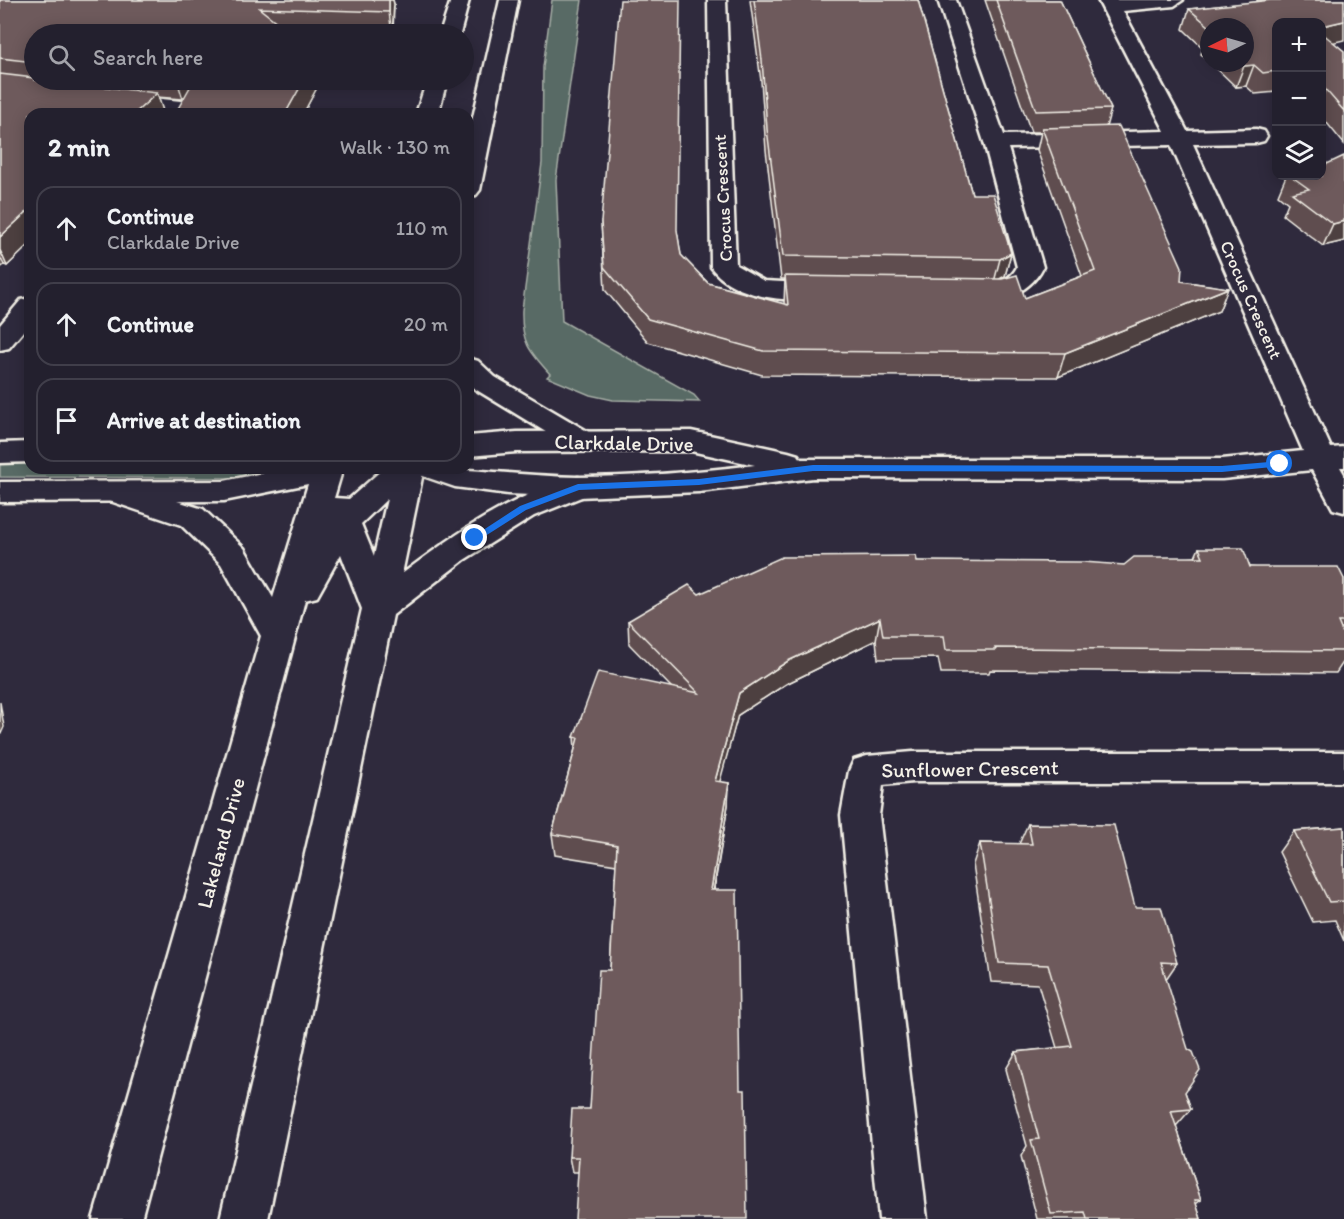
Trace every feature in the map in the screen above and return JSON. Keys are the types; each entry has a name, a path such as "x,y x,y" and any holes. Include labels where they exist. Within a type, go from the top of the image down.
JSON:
{"street":[{"path":"453,24 460,0"},
{"path":"474,162 509,0"},
{"name":"Crocus Crescent","path":"717,0 724,267 734,277 752,287 855,290"},
{"path":"948,0 995,141 1030,267 1027,275 1010,288 997,292 950,292"},
{"path":"1109,4 1174,0"},
{"name":"Crocus Crescent","path":"1109,4 1180,139 1333,459 1344,501"},
{"path":"429,108 434,90"},
{"path":"102,98 180,106 179,108"},
{"path":"995,141 1256,136"},
{"path":"0,342 24,313"},
{"path":"474,373 485,383 582,441"},
{"name":"Clarkdale Drive","path":"474,446 582,441 691,441 813,468"},
{"path":"0,453 24,452"},
{"name":"Clarkdale Drive","path":"447,474 498,483 578,487 699,482 813,468 1222,469 1333,459"},
{"path":"0,492 224,491 300,474"},
{"name":"Lakeland Drive","path":"117,1219 278,636 325,474"},
{"path":"329,474 344,522 378,609"},
{"path":"278,636 344,522 396,474"},
{"path":"244,1219 408,474"},
{"path":"378,609 453,552 523,508 578,487"},
{"path":"115,492 192,517 233,556 278,636"},
{"name":"Sunflower Crescent","path":"903,1219 860,815 867,771 913,767 1344,767"}],"green space":[{"path":"552,0 582,0 556,180 562,321 694,395 700,402 613,400 590,395 547,377 550,374 532,352 525,338 522,310 542,163 543,67"},
{"path":"0,464 24,464 24,474 259,474 252,478 0,477"}],"building":[{"path":"0,0 389,0 389,12 259,8 279,24 24,24 24,61 0,58"},
{"path":"620,0 680,0 677,230 681,255 708,283 788,305 785,276 1002,279 1017,275 1025,298 1095,271 1042,128 1119,126 1182,267 1181,281 1228,288 1065,353 763,351 648,319 604,267 601,222"},
{"path":"754,0 918,0 972,194 993,194 1011,253 1000,259 783,256"},
{"path":"996,0 1060,0 1111,109 1036,111"},
{"path":"1271,0 1344,0 1344,21 1326,25 1326,18 1272,18 1272,72 1263,73 1254,65 1254,18 1200,18 1189,9"},
{"path":"1326,36 1344,51 1344,111 1326,90"},
{"path":"0,74 24,77 24,90 132,90 157,93 141,108 24,108 24,215 0,237"},
{"path":"188,90 298,90 288,108 178,108"},
{"path":"1344,156 1344,221 1333,224 1292,193 1309,189 1297,180 1326,180 1327,164"},
{"path":"1199,548 1243,548 1250,567 1338,567 1344,579 1344,622 1338,622 1344,636 1344,651 995,648 996,650 946,650 944,636 883,636 880,618 788,661 739,693 715,781 729,783 711,890 737,890 740,1090 745,1090 747,1219 575,1219 579,1157 569,1157 572,1109 590,1109 599,970 610,970 617,845 552,834 578,738 574,737 598,672 699,693 628,621 689,585 699,594 782,557 916,556 917,561 1083,562 1124,565 1134,557 1203,557"},
{"path":"1028,824 1114,825 1135,907 1161,907 1177,963 1161,962 1188,1049 1193,1052 1200,1070 1185,1092 1191,1109 1171,1111 1201,1200 1195,1200 1201,1219 1087,1219 1085,1212 1051,1214 1031,1140 1039,1139 1016,1052 1072,1046 1048,965 999,963 980,843 1032,844"},
{"path":"1344,827 1344,901 1329,902 1294,831"}],"route":[{"path":"475,538 523,508 578,487 699,482 813,468 1222,469 1280,464"}]}
